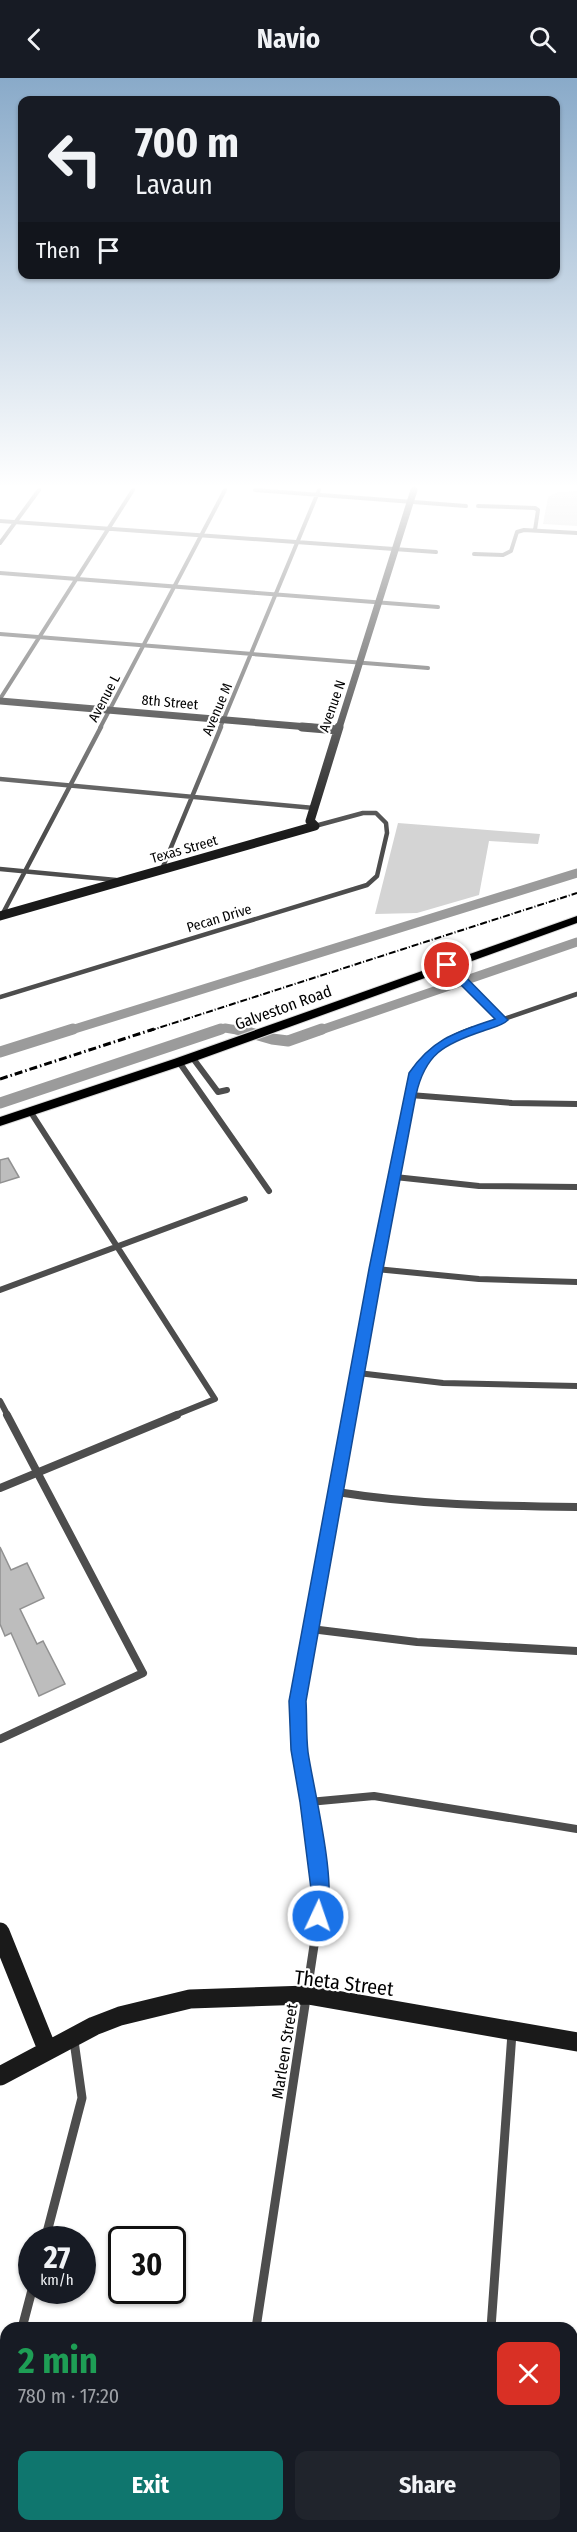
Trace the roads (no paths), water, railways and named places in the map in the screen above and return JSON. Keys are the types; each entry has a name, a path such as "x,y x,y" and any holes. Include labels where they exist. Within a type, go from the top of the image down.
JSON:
{"main road":[{"name":"Galveston Road","path":"0,1122 179,1062 577,919"}],"street":[{"path":"0,700 61,605"},
{"name":"Avenue L","path":"1,916 165,605"},
{"name":"Avenue M","path":"162,869 273,605"},
{"name":"Avenue N","path":"315,826 310,821 379,605"},
{"path":"409,605 438,607"},
{"path":"0,634 428,668"},
{"name":"8th Street","path":"0,700 338,730"},
{"path":"0,779 314,808"},
{"name":"Texas Street","path":"1,916 315,826 363,813 376,813"},
{"name":"Pecan Drive","path":"0,997 367,885 377,876 387,833 386,823 376,813"},
{"path":"0,869 121,881"},
{"path":"447,965 503,1020"},
{"name":"Marleen Street","path":"257,2322 321,1897 309,1802 299,1750 298,1701 376,1269 415,1073 428,1054 454,1036 577,994"},
{"path":"192,1057 218,1092 227,1090"},
{"path":"179,1062 269,1191"},
{"path":"410,1095 512,1103 577,1104"},
{"path":"0,1488 215,1399 30,1111"},
{"path":"395,1177 479,1186 577,1187"},
{"path":"0,1290 245,1198"},
{"path":"376,1269 479,1279 577,1282"},
{"path":"358,1373 443,1383 577,1386"},
{"path":"0,1401 143,1672 0,1740"},
{"path":"337,1492 388,1500 465,1506 577,1507"},
{"path":"311,1629 417,1642 577,1651"},
{"path":"309,1802 374,1796 577,1829"},
{"path":"0,1932 47,2049"},
{"name":"Theta Street","path":"0,2076 47,2049 120,2016 190,1999 308,1995 577,2042"},
{"path":"491,2322 512,2030"},
{"path":"49,2226 82,2098 73,2036"},
{"path":"24,2322 28,2304"}],"waterway":[{"path":"68,1031 577,873"},
{"path":"318,1031 577,942"},
{"path":"216,1031 225,1028 243,1031"},
{"path":"0,1052 73,1029"},
{"path":"0,1103 221,1029"},
{"path":"237,1029 288,1041 322,1029"}],"railway":[{"path":"149,1031 577,893"},
{"path":"0,1079 154,1029"}]}
